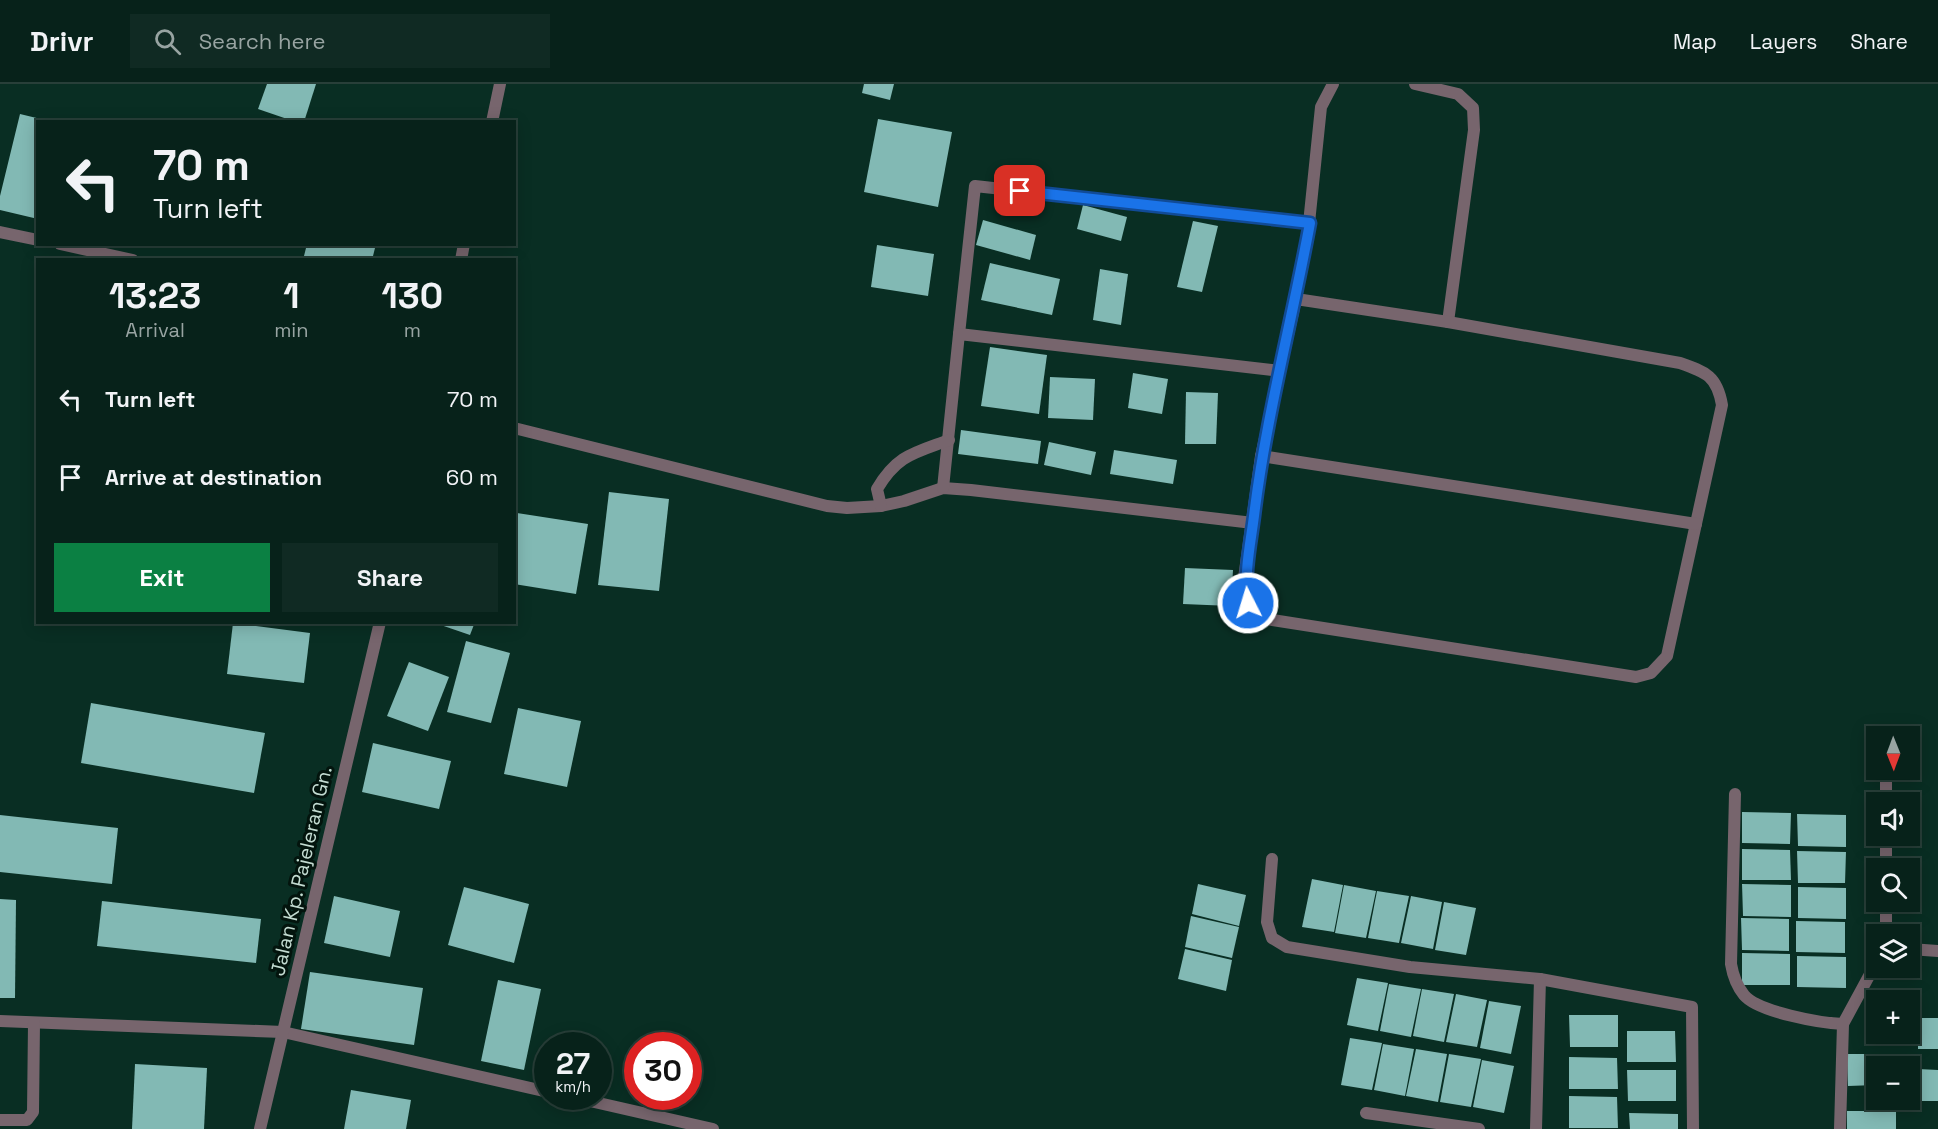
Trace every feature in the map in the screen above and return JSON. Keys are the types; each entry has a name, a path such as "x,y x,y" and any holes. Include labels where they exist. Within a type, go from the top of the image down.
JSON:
{"street":[{"path":"492,120 500,84"},
{"path":"1296,299 1448,322 1680,363 1706,372 1719,388 1722,405 1667,656 1651,673 1636,677 1260,618 1248,603 1244,578 1261,456 1296,299 1310,223 1321,107 1333,84"},
{"path":"1415,84 1458,94 1473,108 1474,130 1448,322"},
{"path":"943,488 975,186 1310,223"},
{"path":"0,232 36,240"},
{"path":"69,246 124,258"},
{"path":"959,334 1280,371"},
{"path":"516,428 827,506 847,508 881,506 943,488 1049,498 1253,523"},
{"path":"881,506 877,489 887,472 903,457 949,440"},
{"path":"1261,456 1696,524"},
{"name":"Jalan Kp. Pajeleran Gn.","path":"260,1129 380,624"},
{"path":"1886,782 1886,792"},
{"path":"1735,794 1731,964 1734,980 1745,997 1782,1014 1819,1022 1843,1024"},
{"path":"1272,859 1267,922 1272,938 1287,947 1410,967 1540,979 1692,1007 1693,1129"},
{"path":"1920,950 1938,951"},
{"path":"1840,1129 1843,1024 1868,978"},
{"path":"1536,1129 1540,979"},
{"path":"0,1022 283,1032 534,1089"},
{"path":"0,1120 27,1120 33,1112 34,1023"},
{"path":"612,1106 713,1129"},
{"path":"1366,1113 1479,1129"}],"building":[{"path":"267,84 316,84 305,120 290,120 258,109"},
{"path":"864,84 894,84 890,100 862,93"},
{"path":"20,114 45,120 36,120 36,219 0,210 0,196"},
{"path":"878,119 952,132 938,207 864,192"},
{"path":"1083,205 1127,217 1121,241 1077,229"},
{"path":"983,220 1036,235 1030,260 976,245"},
{"path":"1193,221 1218,226 1202,292 1177,287"},
{"path":"877,245 934,254 928,296 871,287"},
{"path":"306,246 375,248 372,258 304,258"},
{"path":"990,263 1060,279 1052,315 981,300"},
{"path":"1100,269 1128,274 1121,325 1093,320"},
{"path":"990,347 1047,355 1039,414 981,406"},
{"path":"1133,373 1168,379 1162,414 1128,408"},
{"path":"1050,377 1095,379 1093,420 1048,418"},
{"path":"1186,392 1218,393 1216,444 1185,444"},
{"path":"961,430 1041,441 1038,464 958,454"},
{"path":"1049,442 1096,452 1091,475 1044,465"},
{"path":"1114,450 1177,460 1173,484 1110,474"},
{"path":"609,492 669,499 659,591 598,585"},
{"path":"517,513 588,524 576,594 516,584"},
{"path":"1185,568 1233,570 1231,606 1183,604"},
{"path":"233,624 310,633 304,683 227,674"},
{"path":"438,624 474,624 470,635"},
{"path":"466,641 510,653 491,723 447,712"},
{"path":"409,662 449,677 428,731 387,716"},
{"path":"91,703 265,733 254,793 81,763"},
{"path":"518,708 581,721 567,787 504,774"},
{"path":"373,743 451,761 439,809 362,792"},
{"path":"1742,812 1791,813 1790,844 1742,843"},
{"path":"1797,814 1846,815 1846,847 1798,846"},
{"path":"0,815 118,828 112,884 0,872"},
{"path":"1742,849 1790,850 1791,880 1742,880"},
{"path":"1797,851 1846,852 1845,883 1798,883"},
{"path":"1312,879 1343,885 1334,932 1302,927"},
{"path":"1198,884 1246,895 1239,926 1192,914"},
{"path":"1742,884 1791,885 1791,917 1743,916"},
{"path":"1344,885 1376,891 1366,938 1335,933"},
{"path":"464,887 529,904 514,963 448,945"},
{"path":"1798,887 1846,888 1846,919 1798,918"},
{"path":"1377,891 1409,896 1399,943 1368,938"},
{"path":"334,896 400,911 390,957 324,943"},
{"path":"1411,896 1442,902 1433,949 1401,943"},
{"path":"0,899 16,900 15,998 0,998"},
{"path":"102,901 261,919 256,963 97,946"},
{"path":"1444,902 1476,908 1466,955 1435,950"},
{"path":"1191,916 1239,927 1232,958 1185,947"},
{"path":"1741,918 1789,919 1789,951 1742,950"},
{"path":"1796,921 1845,922 1845,953 1796,952"},
{"path":"1185,949 1232,960 1226,991 1178,979"},
{"path":"1742,953 1790,954 1790,985 1742,985"},
{"path":"1797,956 1846,957 1846,988 1797,987"},
{"path":"310,972 423,988 414,1045 301,1029"},
{"path":"1357,978 1388,983 1378,1031 1347,1025"},
{"path":"498,980 541,989 524,1070 481,1061"},
{"path":"1389,984 1421,989 1411,1037 1380,1031"},
{"path":"1422,989 1454,994 1444,1042 1413,1036"},
{"path":"1456,994 1487,1000 1477,1047 1446,1042"},
{"path":"1489,1001 1521,1006 1511,1054 1480,1048"},
{"path":"1569,1015 1618,1015 1618,1047 1570,1047"},
{"path":"1920,1018 1938,1018 1938,1049 1918,1049"},
{"path":"1627,1031 1675,1031 1676,1062 1627,1062"},
{"path":"1350,1038 1382,1043 1372,1090 1341,1085"},
{"path":"1383,1044 1414,1049 1405,1096 1374,1090"},
{"path":"1416,1049 1447,1054 1438,1102 1406,1096"},
{"path":"1449,1054 1481,1059 1471,1107 1440,1102"},
{"path":"1847,1054 1896,1054 1896,1056 1866,1056 1866,1085 1848,1086"},
{"path":"1569,1057 1617,1058 1618,1089 1569,1089"},
{"path":"1482,1060 1514,1066 1504,1113 1473,1107"},
{"path":"135,1064 207,1068 204,1129 132,1129"},
{"path":"1920,1069 1938,1070 1938,1101 1920,1101"},
{"path":"1627,1070 1676,1070 1676,1101 1628,1101"},
{"path":"351,1090 411,1100 406,1129 344,1129"},
{"path":"1569,1096 1617,1097 1618,1128 1569,1128"},
{"path":"1847,1111 1896,1111 1896,1129 1847,1129"},
{"path":"1629,1113 1678,1114 1678,1129 1630,1129"}],"route":[{"path":"1020,191 1310,223 1296,299 1261,456 1244,578 1248,603"}]}
